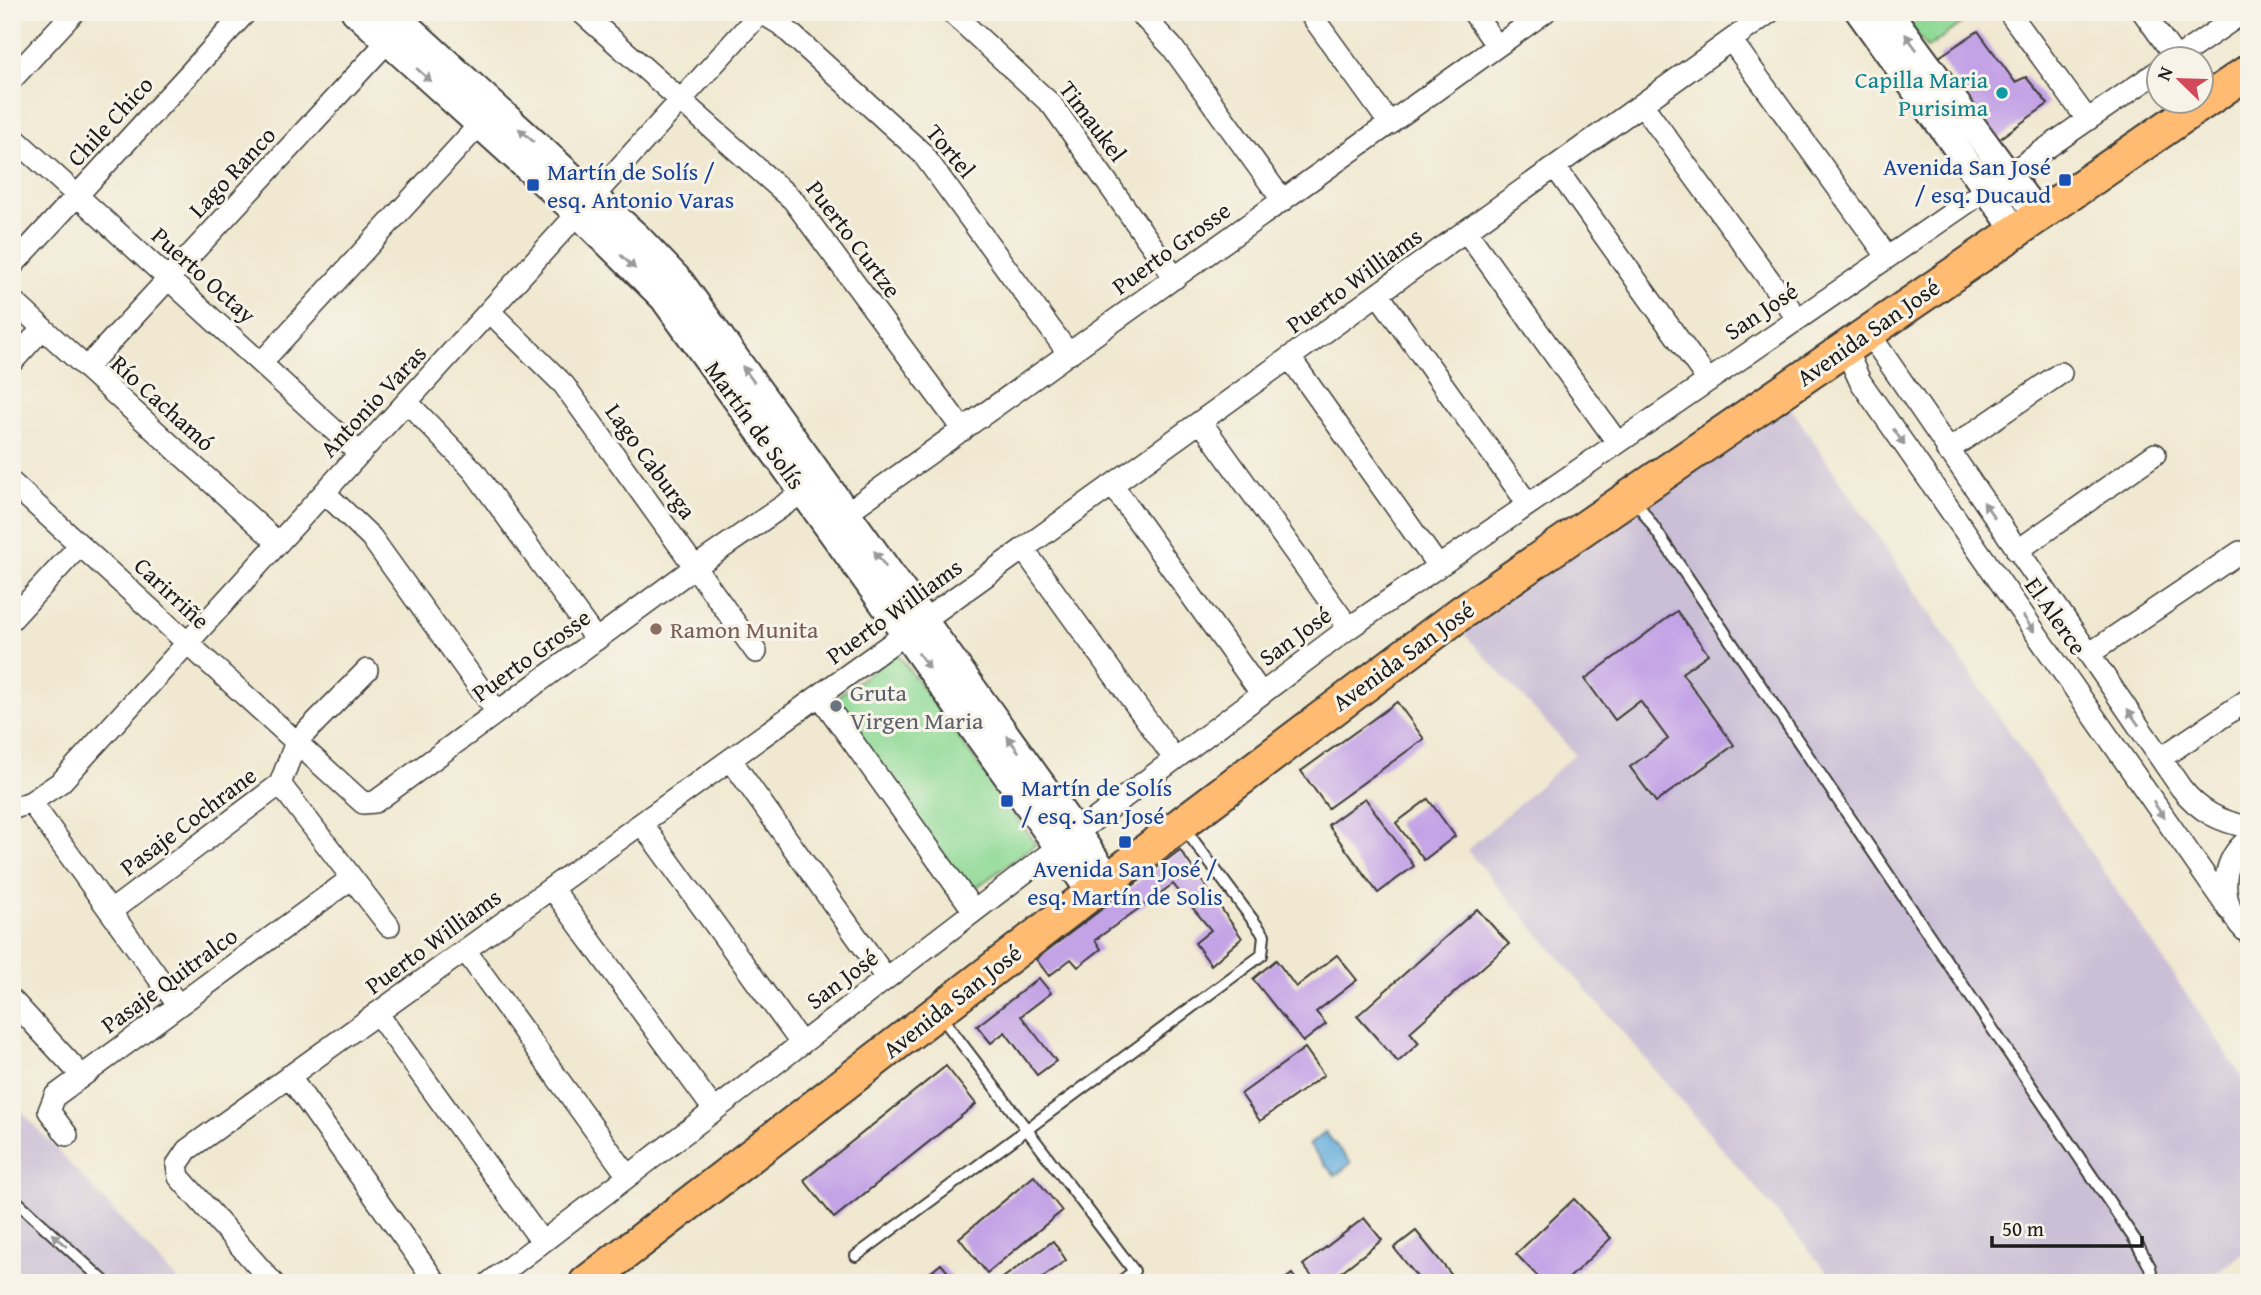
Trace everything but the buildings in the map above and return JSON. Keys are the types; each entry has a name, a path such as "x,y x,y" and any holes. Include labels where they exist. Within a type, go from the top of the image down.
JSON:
{"main road":[{"name":"Avenida San José","path":"606,1277 1100,886 1462,612 2249,71"}],"street":[{"path":"12,79 74,12"},
{"name":"Chile Chico","path":"12,265 246,12"},
{"name":"Martín de Solís","path":"355,12 479,125 587,206 681,282 838,520 1100,886"},
{"name":"Martín de Solís","path":"392,12 587,206 663,298 803,492 838,520"},
{"name":"Puerto Curtze","path":"581,12 800,208 963,430"},
{"name":"Antonio Varas","path":"22,806 61,782 761,12"},
{"name":"Tortel","path":"761,12 780,24 922,153 1069,354"},
{"name":"Timaukel","path":"951,12 1052,105 1175,278"},
{"path":"1139,12 1172,47 1283,201"},
{"path":"1309,12 1390,124"},
{"path":"1473,12 1497,46"},
{"name":"Puerto Grosse","path":"838,520 1545,12"},
{"name":"Puerto Williams","path":"273,1283 183,1182 177,1165 187,1150 1770,12"},
{"path":"1859,12 1985,189 2027,223"},
{"path":"1889,12 2007,174 2027,223"},
{"path":"2009,12 2087,120"},
{"path":"2143,12 2161,46"},
{"name":"San José","path":"2194,46 2244,12"},
{"path":"1731,40 1887,256"},
{"name":"Lago Ranco","path":"86,368 387,41"},
{"name":"San José","path":"489,1283 1067,839 1349,628 2146,79"},
{"path":"1642,104 1797,318"},
{"path":"261,363 479,125"},
{"name":"Puerto Octay","path":"12,136 360,454"},
{"path":"1555,167 1707,379"},
{"path":"1466,231 1618,442"},
{"path":"1378,294 1528,504"},
{"name":"Río Cachamó","path":"12,300 278,543"},
{"name":"Lago Caburga","path":"490,312 564,385 756,652"},
{"path":"12,362 43,328"},
{"name":"El Alerce","path":"1856,340 1947,451 2196,804 2225,822 2249,827"},
{"name":"El Alerce","path":"1856,340 1860,381 2249,934"},
{"path":"1290,358 1438,566"},
{"path":"1947,451 2061,373"},
{"path":"407,402 474,471 596,640"},
{"path":"1201,422 1349,628"},
{"path":"2017,551 2155,454"},
{"name":"Carirriñe","path":"12,483 296,742"},
{"path":"1113,486 1261,693"},
{"name":"Puerto Grosse","path":"296,742 352,795 363,803 375,803 695,567 803,492"},
{"path":"324,493 371,537 497,712"},
{"path":"12,619 80,545"},
{"path":"1024,550 1174,758"},
{"path":"2089,654 2240,552"},
{"name":"Pasaje Cochrane","path":"111,911 280,784 296,742 367,670"},
{"path":"820,696 974,911"},
{"path":"2161,758 2249,699"},
{"path":"731,760 887,978"},
{"path":"280,784 389,926"},
{"path":"22,806 111,911 178,1006"},
{"path":"642,824 801,1044"},
{"path":"2230,910 2225,892 2226,874 2233,857 2249,839"},
{"name":"Pasaje Quitralco","path":"67,1135 51,1117 49,1105 55,1096 352,878"},
{"path":"552,888 714,1110"},
{"path":"465,950 628,1176"},
{"path":"12,1000 82,1076"},
{"path":"377,1013 542,1242"},
{"path":"289,1076 436,1283"}],"lane":[{"path":"1632,495 2135,1240 2150,1267 2153,1283"},
{"path":"856,1256 1262,955 1264,935 1181,824"},
{"path":"938,1012 1134,1271 1119,1283"},
{"path":"12,1197 107,1283"}],"shaded area":[{"path":"1787,402 2249,1087 2249,1249 2203,1283 1837,1283 1467,850 1575,754 1457,626"},
{"path":"12,1101 180,1283 12,1283"}],"green space":[{"path":"1901,12 1978,12 1927,48"},
{"path":"897,653 1036,844 970,892 831,701"}],"water":[{"path":"1325,1132 1351,1163 1335,1176 1309,1145"}],"place":[{"name":"Capilla Maria Purisima","path":"2002,93"},
{"name":"Avenida San José / esq. Ducaud","path":"2065,180"},
{"name":"Martín de Solís / esq. Antonio Varas","path":"533,185"},
{"name":"Ramon Munita","path":"656,629"},
{"name":"Gruta Virgen Maria","path":"836,706"},
{"name":"Martín de Solís / esq. San José","path":"1007,801"},
{"name":"Avenida San José / esq. Martín de Solis","path":"1125,842"}]}
